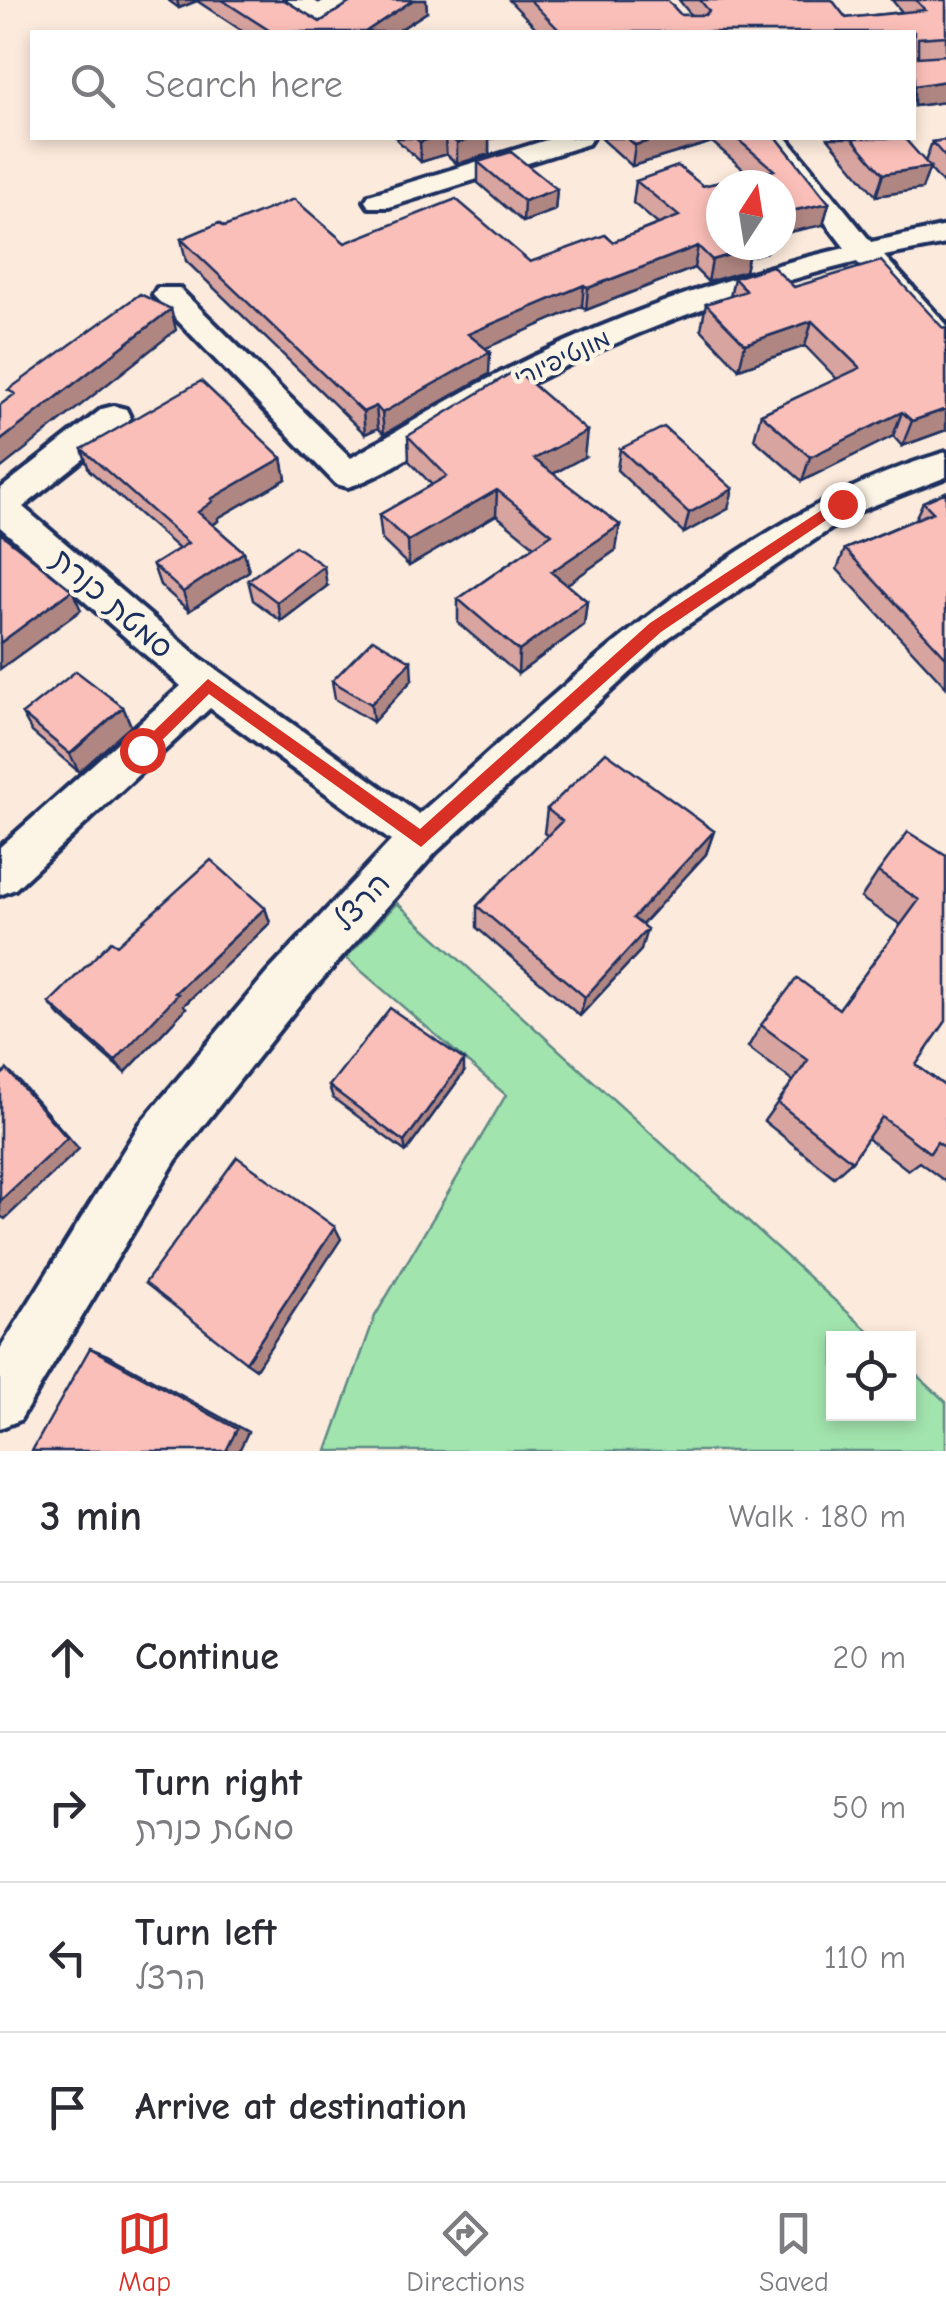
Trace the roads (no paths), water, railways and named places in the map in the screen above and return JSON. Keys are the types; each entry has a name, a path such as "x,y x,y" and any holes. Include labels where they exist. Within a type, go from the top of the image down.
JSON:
{"street":[{"path":"297,0 319,14 342,0"},
{"path":"379,201 574,140"},
{"path":"776,140 862,250 946,344"},
{"path":"862,250 946,235"},
{"name":"מונטיפיורי","path":"168,295 348,476 517,378 630,325 862,250"},
{"name":"סמטת כנרת","path":"114,418 0,507 208,685 421,839"},
{"name":"הרצל","path":"0,1400 158,1142 283,989 421,839 655,628 842,504 946,464"},
{"path":"0,875 208,685"}]}
